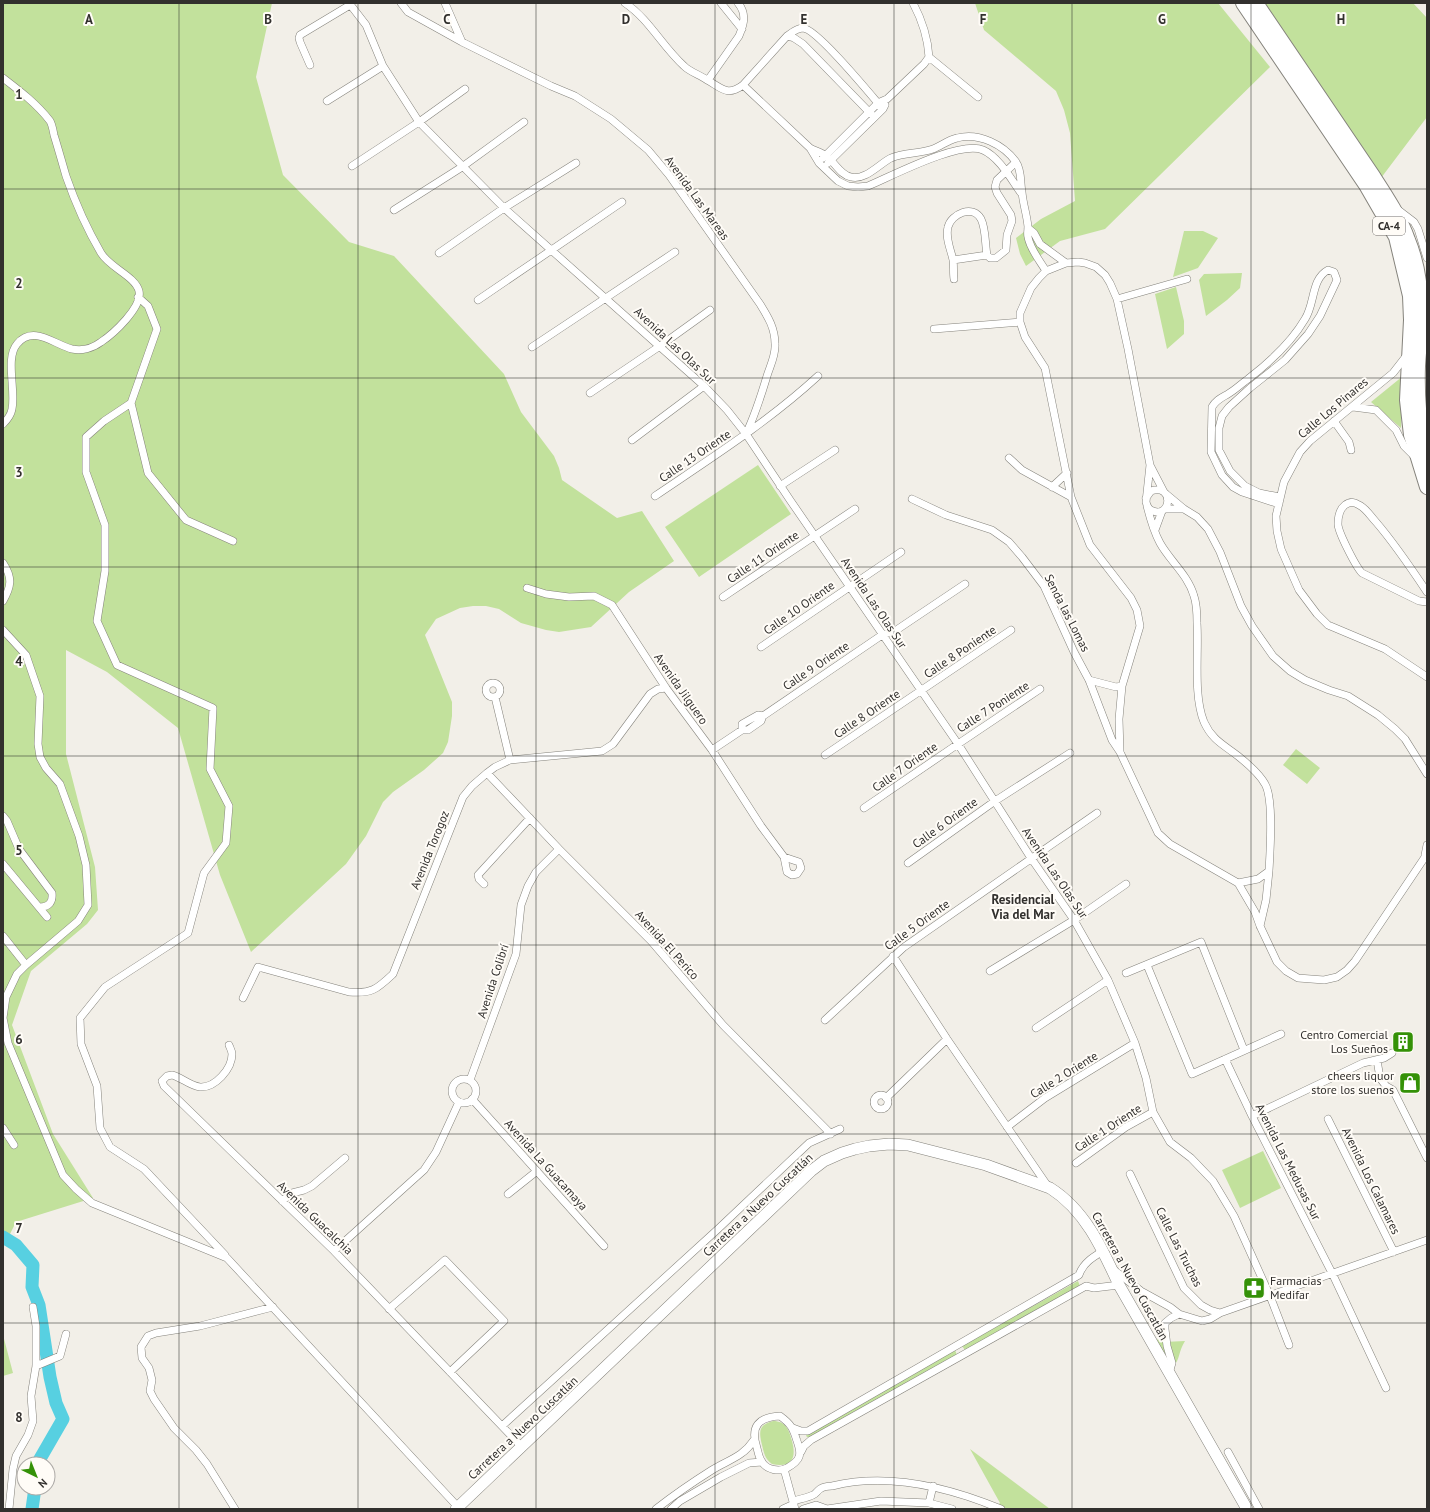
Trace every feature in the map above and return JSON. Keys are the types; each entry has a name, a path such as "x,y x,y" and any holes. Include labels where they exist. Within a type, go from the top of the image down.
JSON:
{"highway":[{"name":"CA-4","path":"1243,3 1366,185 1396,237 1410,296 1411,320 1407,400 1412,444 1422,458"},
{"name":"CA-4","path":"1256,3 1392,205 1408,240 1418,277 1422,316 1423,368 1419,418 1422,458 1427,487"}],"street":[{"name":"Avenida Las Mareas","path":"401,3 408,12 462,42 551,86 575,96 611,119 648,150 669,174 760,304 770,320 774,332 774,356 754,417 746,434"},
{"path":"445,3 462,42"},
{"path":"625,3 636,10 685,67 724,90 736,90 743,85 787,36 794,30 803,28 810,31 833,53 880,106"},
{"path":"721,3 742,29"},
{"path":"708,80 739,36 742,29 744,14 738,3"},
{"path":"913,3 926,37 929,57 978,97"},
{"path":"310,66 300,42 300,35 350,4"},
{"name":"Avenida Las Olas Sur","path":"350,4 366,25 383,66 419,122 504,208 704,386 727,410 746,434 780,486 958,744 1031,858 1074,920 1108,980 1135,1043 1146,1078 1153,1112 1170,1142 1191,1158 1216,1187 1234,1216 1270,1296 1289,1345"},
{"path":"787,36 794,38 803,44 871,115"},
{"path":"821,165 924,64 929,57"},
{"path":"327,101 383,66"},
{"path":"3,78 27,96 51,122 66,177 89,232 103,256 114,267 132,280 139,291 138,304 127,318 114,332 92,347 83,350 72,349 47,337 39,336 26,337 18,342 12,350 11,359 14,390 12,410 3,424"},
{"path":"743,85 810,148 821,165 838,181 848,186 868,186 947,152 972,147 982,150 990,155 1006,172 1022,193"},
{"path":"352,166 419,122 465,89"},
{"path":"394,210 462,167 524,122"},
{"path":"810,148 828,157 843,173 851,177 858,178 892,158 934,149 945,142 959,137 974,137 987,140 998,145 1016,162 1020,171 1028,236 1032,247 1046,271"},
{"path":"953,260 987,255 990,258 996,258 1006,250 1007,235 1012,221 1011,215 997,194 995,187 997,180 1016,162"},
{"path":"439,253 504,208 576,163"},
{"path":"478,300 622,202"},
{"path":"1392,205 1414,222 1427,258"},
{"path":"954,279 953,260 947,232 948,225 957,214 970,212 977,214 981,218 987,255"},
{"path":"1028,228 1034,233 1040,244 1066,262"},
{"path":"532,347 675,252"},
{"path":"1120,752 1119,719 1122,686 1140,626 1137,610 1131,598 1090,545 1071,497 1045,368 1025,337 1020,322 1020,313 1031,288 1046,271 1066,262 1085,262 1096,267 1105,275 1117,300 1150,465 1168,501 1155,530"},
{"path":"1328,270 1334,272 1337,280 1320,316 1308,334 1285,360 1229,407 1222,416 1219,428 1219,450 1230,470 1245,486 1279,501 1242,492 1233,487 1222,475 1210,452 1212,407 1215,402 1234,389 1276,354 1295,333 1306,317 1313,301 1313,292 1318,279 1328,270"},
{"path":"1117,300 1187,279"},
{"path":"138,296 148,306 157,329 131,403 148,473 186,520 233,541"},
{"path":"590,393 710,310"},
{"path":"934,329 1020,322"},
{"name":"Calle Los Pinares","path":"1409,352 1393,373 1310,441 1300,452 1284,482 1276,516 1281,549 1299,590 1317,614 1328,624 1385,649 1427,677"},
{"name":"Calle 13 Oriente","path":"655,496 746,434 790,401 818,376"},
{"path":"632,440 704,386"},
{"path":"131,403 104,421 86,438 86,472 105,525 105,572 97,620 117,665 213,708 210,769 229,806 226,843 204,873 188,933 105,987 80,1018 81,1044 97,1086 100,1128 110,1147 144,1169 457,1508"},
{"path":"1353,407 1376,410 1396,430 1404,446 1422,458"},
{"path":"1334,421 1349,442 1351,450"},
{"path":"780,486 835,450"},
{"path":"1009,458 1022,470 1071,497"},
{"path":"1150,465 1146,498 1147,506 1155,530 1160,543 1189,582 1194,596 1200,708 1205,723 1213,738 1248,764 1266,785 1269,797 1271,834 1270,871 1266,900 1260,926"},
{"path":"1052,487 1067,474"},
{"path":"1146,498 1151,491 1160,490 1184,509 1197,517 1208,529 1220,552 1248,620 1273,656 1290,671 1305,680 1348,696 1378,715 1405,739 1427,774"},
{"name":"Senda las Lomas","path":"912,499 946,515 992,530 1009,542 1044,586 1089,680 1112,740 1120,752 1158,833 1170,844 1238,883"},
{"path":"1427,592 1388,537 1360,505 1350,502 1342,508 1339,515 1338,526 1357,568 1362,573 1419,601 1427,602"},
{"path":"1147,506 1152,511 1159,512 1164,510 1184,509"},
{"name":"Calle 11 Oriente","path":"723,597 855,509"},
{"name":"Calle 10 Oriente","path":"761,647 901,552"},
{"path":"3,563 10,578 7,593 3,601"},
{"name":"Calle 9 Oriente","path":"712,750 742,730 742,724 758,715 763,716 882,635 895,631 965,584"},
{"name":"Avenida Jilguero","path":"527,588 546,594 569,597 594,596 612,605 666,688 712,750 761,826 784,857"},
{"path":"3,630 26,655 40,696 38,744 40,757 46,768 60,784 67,800 79,836 86,864 88,884 88,905 78,921 17,974 6,997 4,1018 8,1043 63,1175 76,1189 92,1203 227,1258"},
{"name":"Calle 8 Poniente","path":"922,691 1011,630"},
{"path":"1089,680 1116,687 1122,686"},
{"name":"Avenida Torogoz","path":"243,998 258,967 349,992 362,993 377,988 393,974 463,797 472,786 495,767 510,760 602,751 613,744 650,694 658,689 666,688"},
{"name":"Calle 7 Poniente","path":"958,744 1040,689"},
{"name":"Calle 8 Oriente","path":"825,755 922,691"},
{"path":"495,697 510,760"},
{"name":"Calle 7 Oriente","path":"864,808 958,744"},
{"name":"Calle 6 Oriente","path":"908,863 995,801 1070,753"},
{"name":"Avenida El Perico","path":"487,773 559,849 651,941 723,1025 831,1134"},
{"name":"Calle 5 Oriente","path":"824,1020 893,956 928,930 1097,813"},
{"path":"3,816 7,821 19,849 52,893 53,898 51,902 47,906 40,907"},
{"path":"484,884 479,879 478,875 530,818"},
{"path":"1270,871 1258,879 1238,883 1255,912 1277,962 1286,971 1298,978 1324,980 1336,977 1347,970 1355,961 1426,854 1427,845"},
{"name":"Avenida Colibrí","path":"470,1080 516,954 521,905 536,872 559,849"},
{"path":"3,864 47,917"},
{"path":"990,971 1074,920 1126,884"},
{"path":"3,936 26,965"},
{"path":"1126,973 1200,942 1244,1050"},
{"path":"893,956 947,1039 1050,1188"},
{"path":"1147,965 1192,1074 1281,1034"},
{"path":"1036,1028 1108,980"},
{"path":"886,1098 947,1039"},
{"name":"Calle 2 Oriente","path":"1007,1127 1045,1098 1135,1043"},
{"name":"Avenida Guacalchia","path":"229,1045 232,1053 231,1061 223,1075 213,1084 200,1087 172,1074 162,1080 164,1086 334,1251 522,1447"},
{"path":"1252,1116 1363,1063 1384,1058 1392,1054"},
{"name":"Avenida Las Medusas Sur","path":"1225,1059 1386,1388"},
{"path":"1376,1060 1380,1078 1386,1086 1393,1090 1427,1158"},
{"path":"463,1078 470,1080 475,1086 476,1090 472,1099 466,1103 459,1102 453,1097 451,1089 455,1082 463,1078"},
{"name":"Avenida La Guacamaya","path":"472,1099 604,1246"},
{"path":"334,1251 424,1170 436,1152 459,1102"},
{"name":"Calle 1 Oriente","path":"1076,1163 1126,1127 1153,1112"},
{"name":"Avenida Los Calamares","path":"1328,1119 1394,1252"},
{"path":"3,1128 14,1145"},
{"path":"502,1426 718,1229 809,1143 840,1130"},
{"name":"Carretera a Nuevo Cuscatlán","path":"457,1508 810,1172 824,1161 842,1153 869,1146 889,1144 908,1145 986,1165 1050,1188 1074,1207 1088,1226 1103,1251 1119,1284 1247,1509"},
{"path":"282,1201 292,1192 304,1190 312,1186 344,1158"},
{"path":"508,1194 536,1171"},
{"name":"Calle Las Truchas","path":"1130,1174 1184,1288 1201,1305 1220,1313"},
{"path":"1111,1268 1141,1291 1170,1307 1179,1314 1202,1321 1210,1319 1220,1313 1332,1275 1427,1240"},
{"path":"1103,1251 1087,1262 1081,1270 1081,1280 1086,1286 1094,1288 1119,1284"},
{"path":"389,1309 445,1260 504,1321 450,1372"},
{"path":"1080,1275 808,1431 801,1432 793,1428 780,1416 763,1420 756,1425 754,1431 754,1440 762,1462 770,1468 780,1470 784,1469 796,1461 804,1446 812,1440 1086,1286"},
{"path":"9,1509 13,1469 16,1456 28,1435 33,1421 31,1396 38,1365 36,1326 33,1307"},
{"path":"235,1509 207,1464 196,1450 174,1428 154,1398 150,1391 152,1380 149,1368 142,1358 141,1347 148,1336 156,1333 200,1326 273,1307"},
{"path":"1169,1373 1172,1363 1164,1329 1165,1323 1179,1314"},
{"path":"38,1365 60,1356 66,1334"},
{"path":"955,1346 961,1356"},
{"path":"793,1428 801,1452"},
{"path":"656,1509 675,1494 714,1468 742,1454 750,1448 754,1440"},
{"path":"1228,1452 1259,1509"},
{"path":"671,1509 680,1501 721,1477 749,1463 762,1462"},
{"path":"784,1469 794,1505"},
{"path":"783,1509 794,1505 814,1495 821,1489 832,1485 864,1481 890,1481 933,1486 972,1497 1000,1509"},
{"path":"930,1503 933,1486"},
{"path":"814,1495 816,1504"},
{"path":"803,1509 816,1504 828,1508 882,1501 930,1503 952,1509"}],"green space":[{"path":"3,3 272,3 256,77 283,175 349,242 394,256 504,374 521,412 554,456 562,480 617,518 642,511 674,561 629,592 591,627 559,632 546,630 521,623 499,609 486,606 460,608 436,619 425,635 452,702 452,716 448,742 443,753 424,770 393,792 383,802 366,836 346,864 251,952 220,875 178,728 107,672 66,650 66,754 95,867 98,910 87,924 31,971 12,1025 53,1134 93,1198 16,1222 3,1248"},
{"path":"975,3 1218,3 1270,67 1105,229 1060,241 1026,266 1020,254 1016,238 1041,219 1075,201 1070,133 1064,110 1056,91 984,30"},
{"path":"1251,3 1413,3 1427,18 1427,117 1381,178"},
{"path":"1184,231 1203,231 1218,238 1198,268 1173,277"},
{"path":"1242,273 1240,288 1206,316 1199,280 1204,274"},
{"path":"1176,287 1184,321 1184,334 1167,349 1155,294"},
{"path":"1403,376 1401,428 1371,402"},
{"path":"758,465 791,514 699,577 665,527"},
{"path":"1296,749 1320,768 1307,784 1283,765"},
{"path":"1263,1151 1281,1188 1240,1208 1222,1170"},
{"path":"1078,1281 1080,1286 965,1350 962,1346"},
{"path":"3,1335 13,1373 3,1376"},
{"path":"1154,1338 1164,1342 1185,1341 1181,1348 1177,1362 1172,1369"},
{"path":"955,1350 957,1355 809,1438 806,1436 807,1434"},
{"path":"773,1421 784,1424 792,1441 794,1453 793,1457 791,1461 784,1465 772,1464 766,1458 764,1453 760,1433 762,1427"},
{"path":"970,1449 1050,1509 992,1509 1000,1503"}],"waterway":[{"path":"3,1237 16,1245 33,1265 32,1287 39,1305 50,1377 56,1403 63,1419 42,1456"},
{"path":"32,1509 34,1496"}],"place":[{"name":"Centro Comercial Los Sueños","path":"1403,1042"},
{"name":"cheers liquor store los suenos","path":"1410,1083"},
{"name":"Farmacias Medifar","path":"1254,1288"}],"district":[{"name":"Residencial Via del Mar","path":"1023,906"}]}
